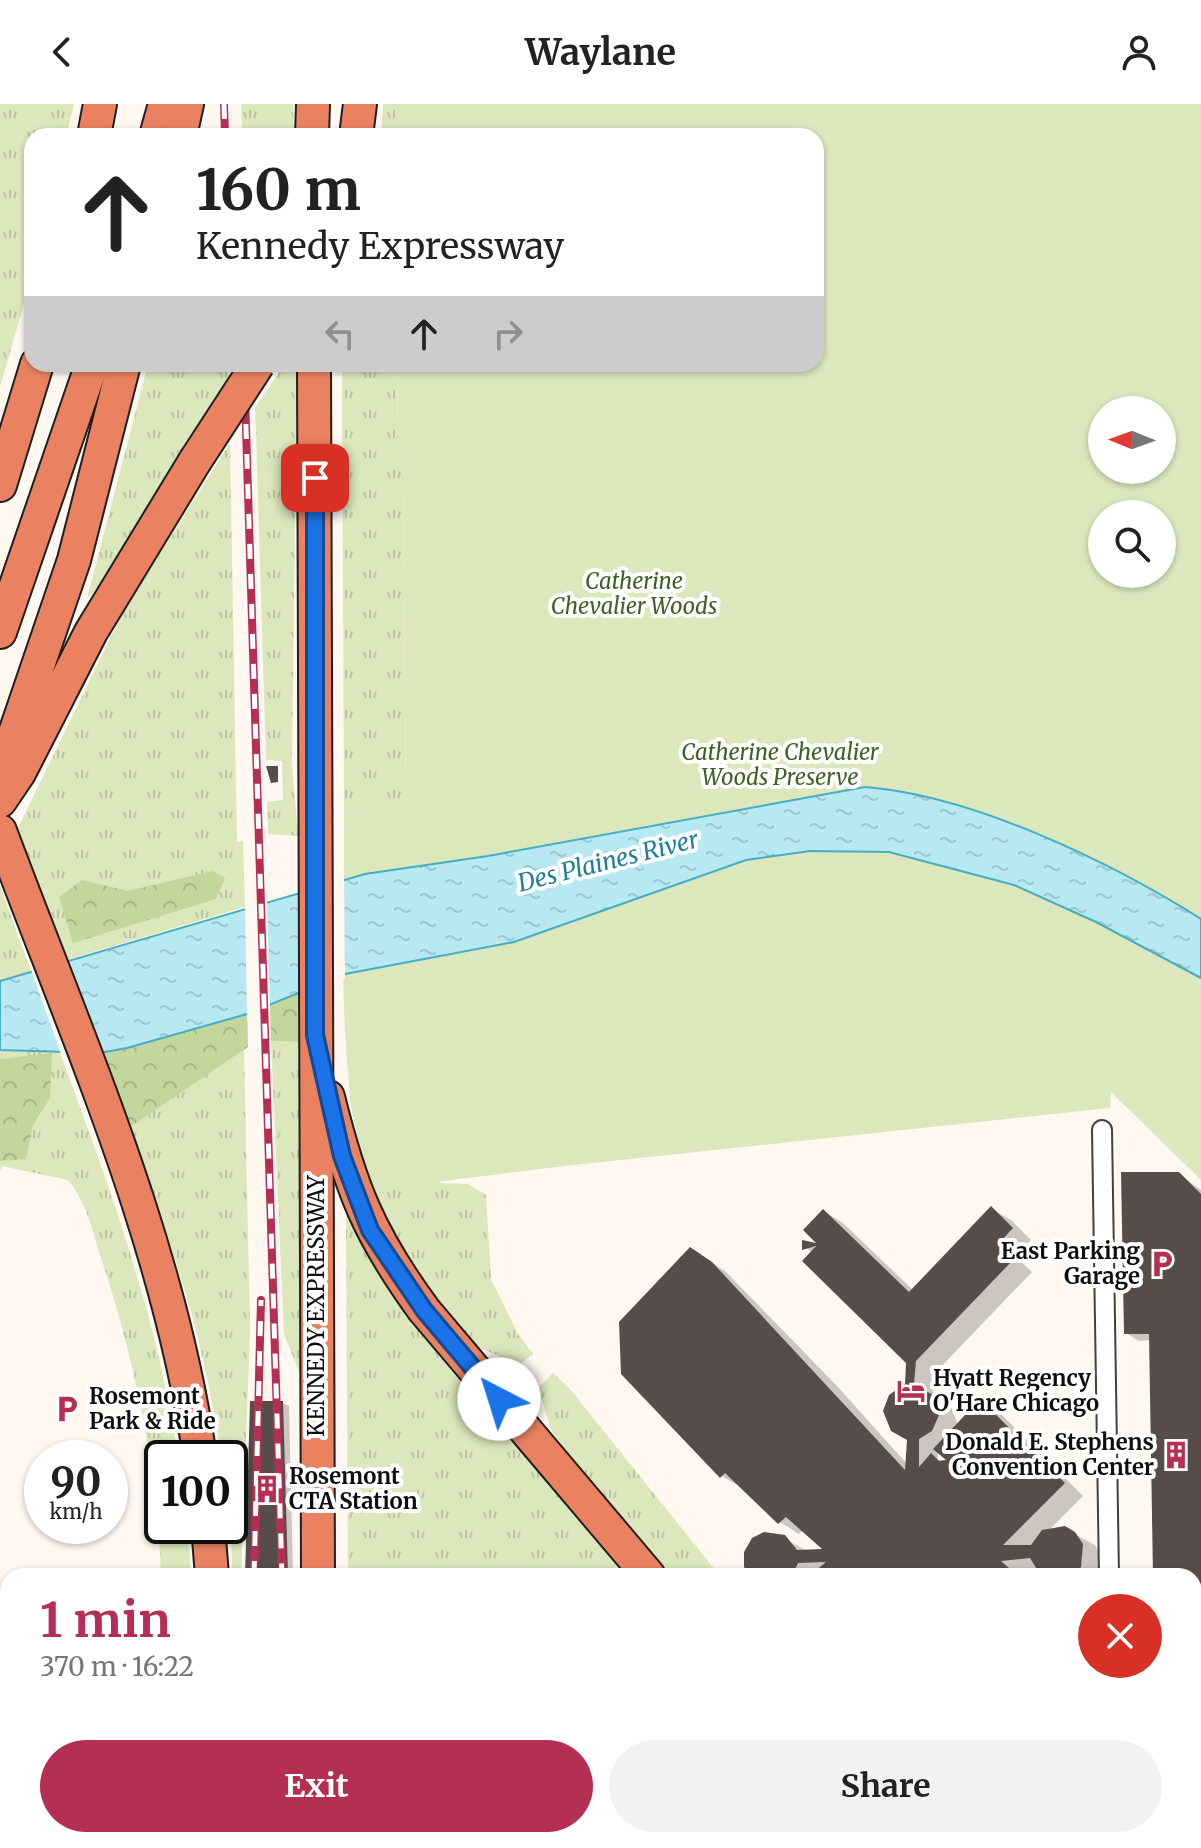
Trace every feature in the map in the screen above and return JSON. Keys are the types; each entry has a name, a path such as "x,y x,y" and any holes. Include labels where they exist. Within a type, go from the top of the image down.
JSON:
{"highway":[{"path":"96,128 100,104"},
{"path":"158,128 165,104"},
{"path":"182,128 187,104"},
{"path":"312,104 312,128"},
{"path":"357,128 360,104"},
{"path":"0,485 35,372"},
{"path":"0,632 89,372"},
{"path":"0,777 74,560 122,372"},
{"path":"0,801 19,773 91,632 253,372"},
{"name":"KENNEDY EXPRESSWAY","path":"314,372 318,1568"},
{"path":"0,831 156,1256 177,1331 197,1440"},
{"path":"315,1035 342,1156 370,1230 391,1266 424,1310 642,1568"},
{"path":"209,1544 211,1568"}],"street":[{"path":"1102,1130 1109,1568"}],"green space":[{"path":"0,104 74,104 68,128 24,128 24,304 0,387"},
{"path":"241,104 293,104 294,128 242,128"},
{"path":"383,104 395,104 395,128 382,128"},
{"name":"Catherine Chevalier Woods Preserve","path":"395,104 1201,104 1201,1180 1111,1092 1110,1108 564,1166 370,1190 359,1144 346,1050 344,812 406,802 403,475 398,438 397,372 824,372 824,128 395,128"},
{"path":"146,372 228,372 229,386 182,452 108,578 87,599"},
{"path":"279,372 297,372 292,766 298,836 268,834 267,802 283,800 282,761 266,760 255,407"},
{"path":"342,372 397,372 398,438 403,475 406,803 344,812"},
{"path":"230,443 237,842 243,841 245,907 66,960 17,830 123,612"},
{"path":"212,871 225,878 216,899 73,943 59,897 82,880 128,891"},
{"path":"0,886 31,971 0,981"},
{"path":"299,993 300,1042 271,1041 270,1005"},
{"path":"362,995 440,1183 468,1184 486,1195 491,1279 518,1334 533,1354 519,1365 466,1342 401,1255 374,1201 350,1103 345,1001"},
{"path":"247,1014 248,1047 244,1049 250,1330 246,1440 218,1440 196,1332 158,1209 127,1129"},
{"path":"247,1014 248,1047 127,1129 99,1053"},
{"path":"271,1041 300,1042 300,1374 284,1334"},
{"path":"0,1050 60,1053 130,1252 158,1354 175,1440 146,1440 124,1336 95,1238 74,1189 68,1180 2,1166 0,1171"},
{"path":"52,1053 50,1098 33,1125 26,1159 0,1161 0,1059"},
{"path":"350,1214 408,1313 442,1359 625,1568 348,1568 346,1216"},
{"path":"553,1373 570,1389 714,1568 659,1568 552,1432 538,1388"},
{"path":"159,1544 189,1544 191,1568 161,1568"},
{"path":"231,1544 242,1544 241,1568 232,1568"}],"water":[{"name":"Des Plaines River","path":"865,787 950,803 995,817 1083,854 1165,897 1201,919 1201,978 1096,922 1014,885 889,852 810,851 746,860 514,942 345,974 247,1014 127,1048 99,1053 0,1050 0,981 365,874 488,856"}],"pier":[{"path":"344,876 345,978 299,997 299,888"},
{"path":"267,897 270,1009 247,1018 245,903"},
{"path":"64,957 100,1057 62,1057 30,967"}],"building":[{"path":"266,766 278,766 278,782 271,783"},
{"path":"1121,1172 1179,1172 1201,1194 1201,1568 1153,1568 1149,1334 1124,1334"},
{"name":"Hyatt Regency O'Hare Chicago","path":"991,1206 1013,1228 999,1243 1011,1238 1015,1247 1008,1250 999,1246 1013,1260 916,1361 914,1384 933,1395 939,1415 932,1431 919,1439 919,1467 931,1453 939,1461 946,1460 933,1449 980,1399 1065,1483 1003,1545 1031,1545 1042,1530 1065,1526 1075,1532 1083,1544 1080,1568 1036,1568 1030,1558 1001,1561 1009,1568 819,1568 826,1562 798,1563 796,1568 745,1568 744,1552 752,1538 764,1532 785,1535 797,1550 822,1549 786,1517 778,1524 725,1473 720,1478 621,1374 619,1322 690,1247 712,1262 905,1470 907,1440 891,1431 883,1411 889,1395 905,1384 906,1363 802,1261 816,1246 802,1250 802,1240 816,1243 803,1230 823,1209 909,1292"},
{"name":"Rosemont CTA Station","path":"250,1401 283,1401 288,1568 245,1568"}],"railway":[{"path":"224,104 225,128"},
{"path":"244,372 282,1568"},
{"path":"254,1568 261,1300"}],"place":[{"name":"East Parking Garage","path":"1162,1264"},
{"name":"Hyatt Regency O'Hare Chicago","path":"911,1391"},
{"name":"Rosemont Park & Ride","path":"67,1409"},
{"name":"Donald E. Stephens Convention Center","path":"1176,1455"},
{"name":"Rosemont CTA Station","path":"267,1489"}],"route":[{"path":"315,478 315,1035 342,1156 370,1230 391,1266 424,1310 499,1399"}],"park label":[{"name":"Catherine Chevalier Woods","path":"634,594"}]}
